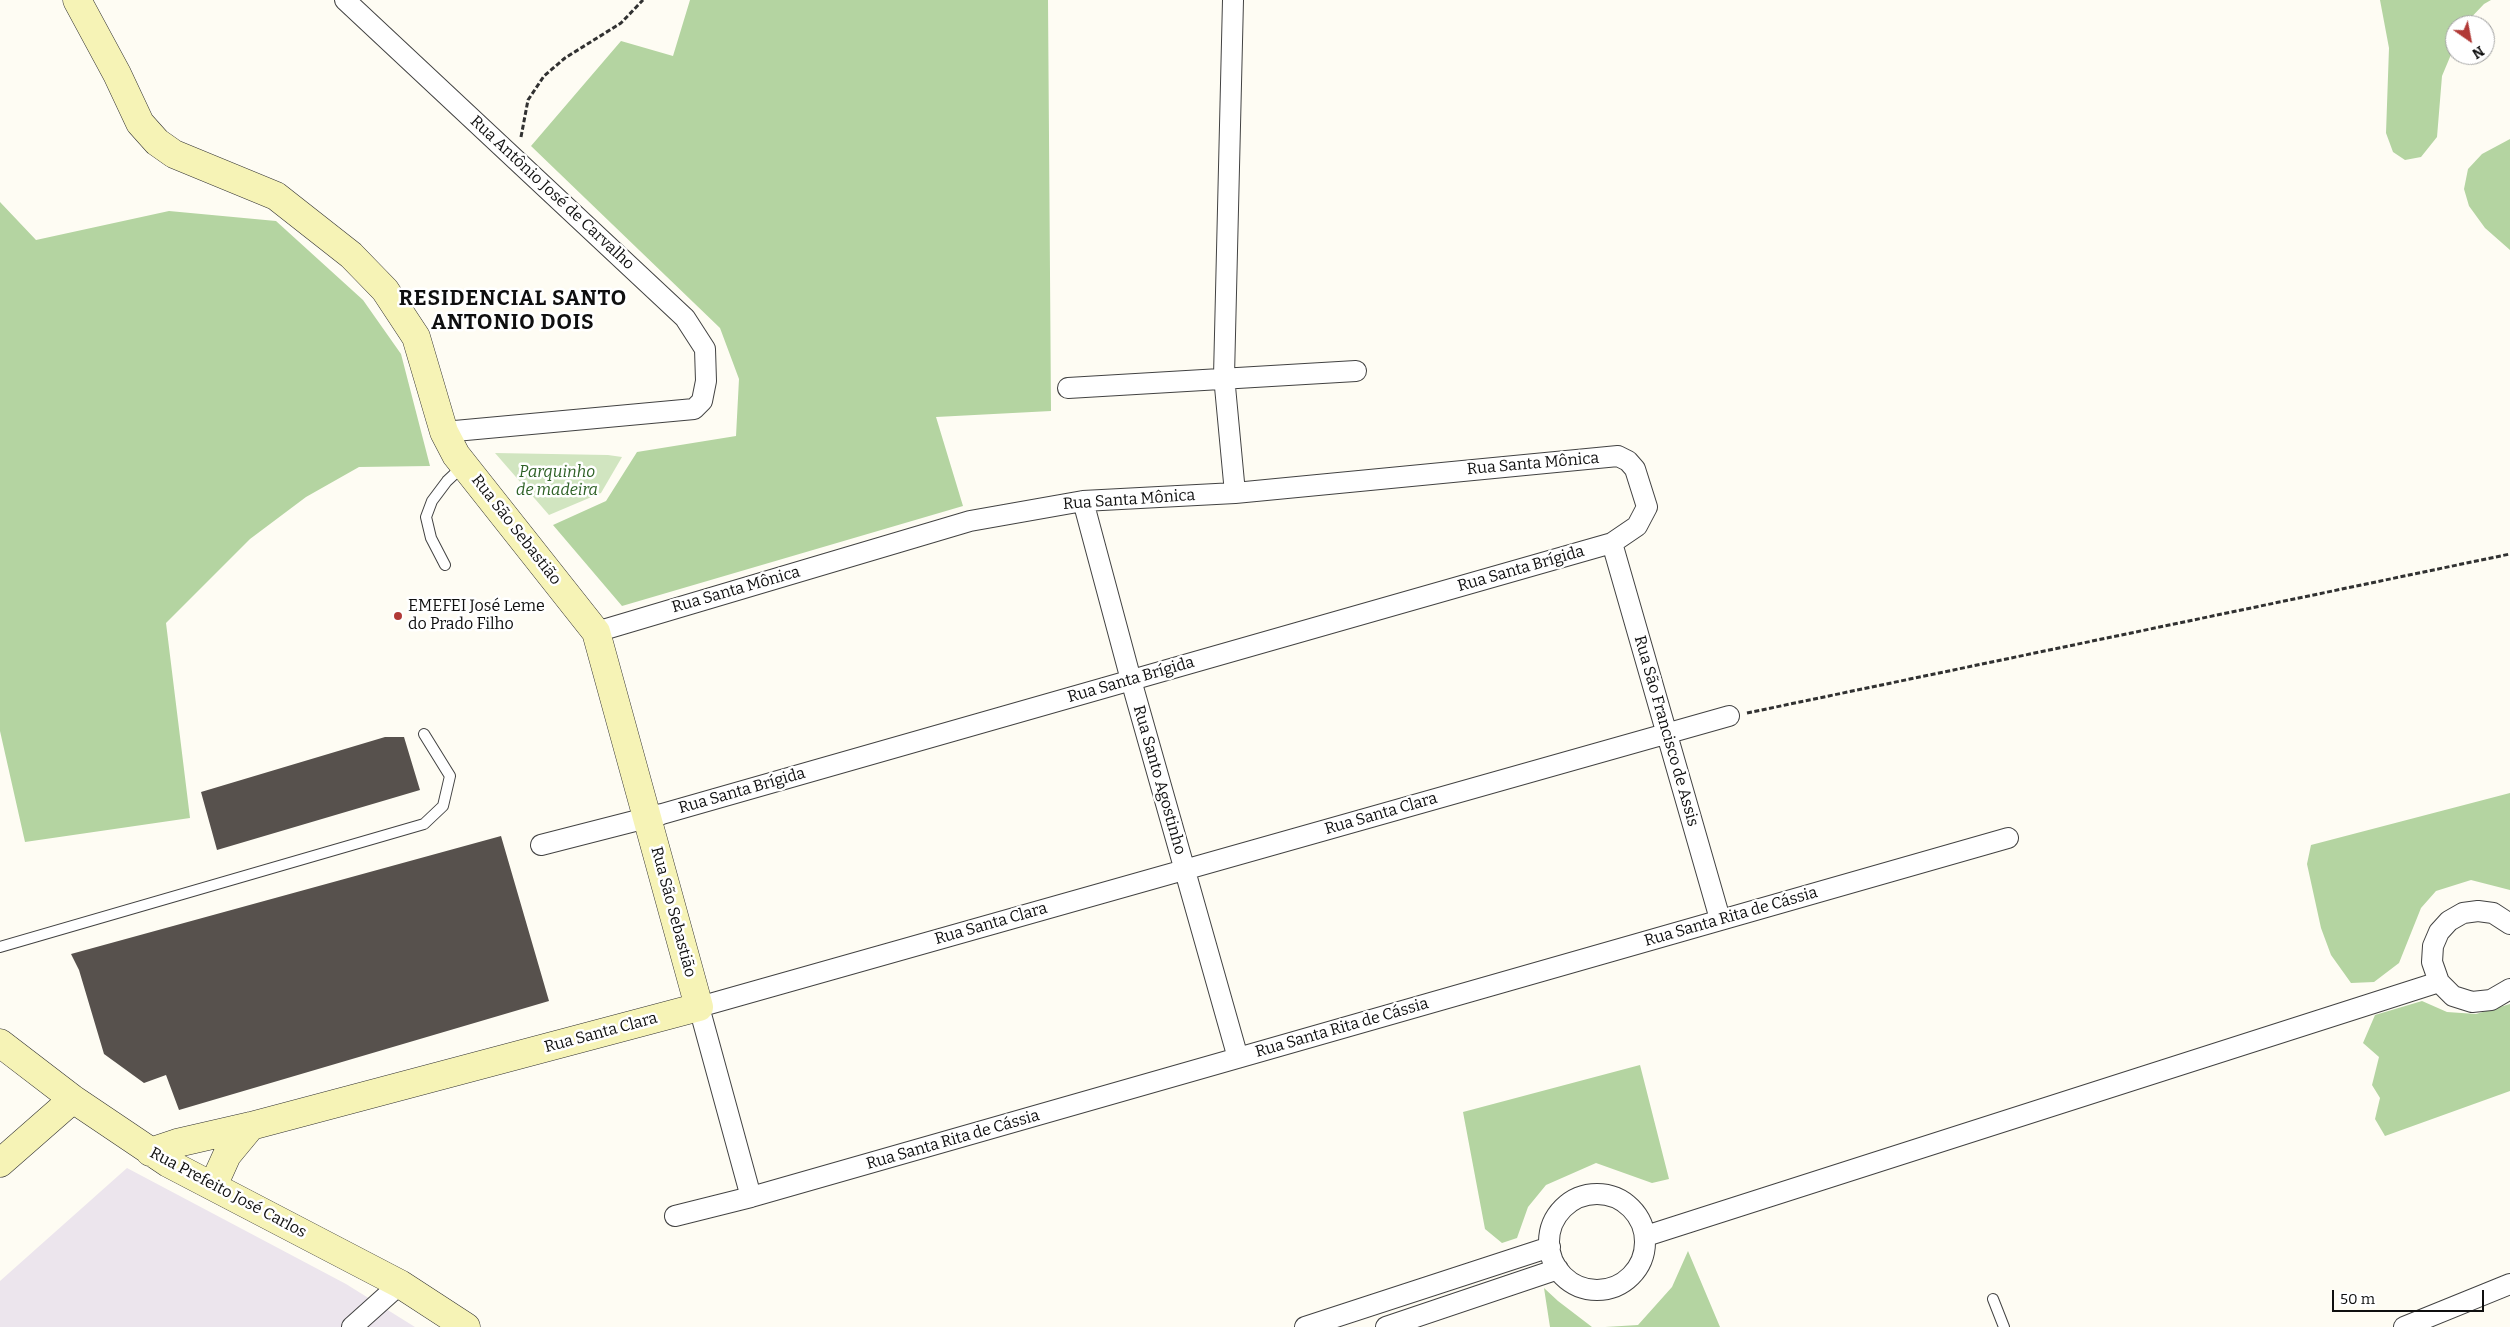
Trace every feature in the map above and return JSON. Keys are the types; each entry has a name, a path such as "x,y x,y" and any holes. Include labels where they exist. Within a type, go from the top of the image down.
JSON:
{"street":[{"name":"Rua São Sebastião","path":"77,0 117,74 140,123 157,142 174,154 276,196 350,255 384,290 416,337 444,432 464,465 596,632 751,1198"},
{"name":"Rua Antônio José de Carvalho","path":"345,0 686,318 705,349 706,381 702,401 694,409 444,432"},
{"path":"1233,0 1224,378 1235,492"},
{"path":"1068,388 1356,371"},
{"name":"Rua Santa Mônica","path":"596,632 970,522 1083,501 1235,492 1618,456"},
{"name":"Rua Santa Brígida","path":"541,845 647,818 1612,543 1637,526 1647,506 1635,469 1628,461 1618,456"},
{"name":"Rua Santo Agostinho","path":"1083,501 1131,680 1238,1058"},
{"name":"Rua São Francisco de Assis","path":"1612,543 1720,920"},
{"name":"Rua Santa Clara","path":"150,1152 177,1142 251,1126 699,1007 1666,732 1729,716"},
{"name":"Rua Santa Rita de Cássia","path":"675,1216 751,1198 2008,838"},
{"path":"2510,924 2493,913 2478,910 2463,913 2449,921 2439,932 2433,946 2432,962 2440,982 2453,996 2472,1002 2492,1000 2510,989"},
{"path":"1646,1236 2440,982"},
{"name":"Rua Prefeito José Carlos","path":"0,1043 73,1099 150,1152 400,1284 466,1327"},
{"path":"0,1163 73,1099"},
{"path":"213,1186 227,1155 251,1126"},
{"path":"1597,1194 1613,1196 1627,1204 1638,1216 1646,1236 1645,1252 1639,1267 1628,1279 1614,1287 1599,1290 1583,1288 1569,1280 1558,1269 1550,1248 1550,1231 1556,1216 1567,1204 1581,1196 1597,1194"},
{"path":"1305,1327 1550,1248"},
{"path":"1386,1327 1558,1269"},
{"path":"352,1327 400,1284"},
{"path":"2404,1327 2510,1284"}],"lane":[{"path":"445,565 431,538 426,517 432,501 447,481 464,465"},
{"path":"0,947 424,824 444,806 450,776 424,734"},
{"path":"1993,1299 2004,1327"}],"path":[{"path":"522,166 521,138 528,100 544,76 565,58 622,23 643,0"},
{"path":"1729,716 2510,554"}],"shaded area":[{"path":"127,1168 346,1284 415,1327 0,1327 0,1281"}],"green space":[{"path":"690,0 1048,0 1051,411 936,417 963,506 622,606 553,525 606,501 637,452 736,436 739,379 720,328 531,146 621,41 673,56"},
{"path":"2380,0 2491,0 2484,4 2474,15 2445,15 2445,65 2447,65 2442,76 2437,137 2421,157 2405,160 2393,152 2386,133 2389,48"},
{"path":"2510,139 2510,250 2485,228 2469,206 2464,189 2468,169 2482,154"},
{"path":"0,202 36,240 169,211 276,221 363,300 401,354 430,466 359,467 306,497 250,539 166,623 190,818 25,842 0,731"},
{"name":"Parquinho de madeira","path":"495,453 608,455 622,457 601,493 549,515"},
{"path":"2510,793 2510,890 2471,880 2436,891 2421,908 2399,963 2374,982 2351,983 2331,955 2321,928 2307,864 2311,845"},
{"path":"2422,1001 2447,1012 2476,1014 2510,1004 2510,1091 2385,1136 2375,1119 2380,1098 2372,1085 2379,1057 2363,1043 2375,1015"},
{"path":"1640,1065 1669,1179 1652,1183 1596,1163 1546,1185 1528,1207 1517,1238 1502,1243 1485,1229 1463,1112"},
{"path":"1688,1251 1720,1327 1605,1327 1638,1325 1672,1287"},
{"path":"1544,1288 1558,1301 1592,1327 1550,1327"}],"building":[{"path":"385,737 404,737 420,790 217,850 201,792"},
{"path":"501,836 549,1001 179,1110 166,1075 144,1083 104,1054 79,970 71,954"}],"place":[{"name":"EMEFEI José Leme do Prado Filho","path":"398,616"}],"district":[{"name":"RESIDENCIAL SANTO ANTONIO DOIS","path":"513,311"}]}
